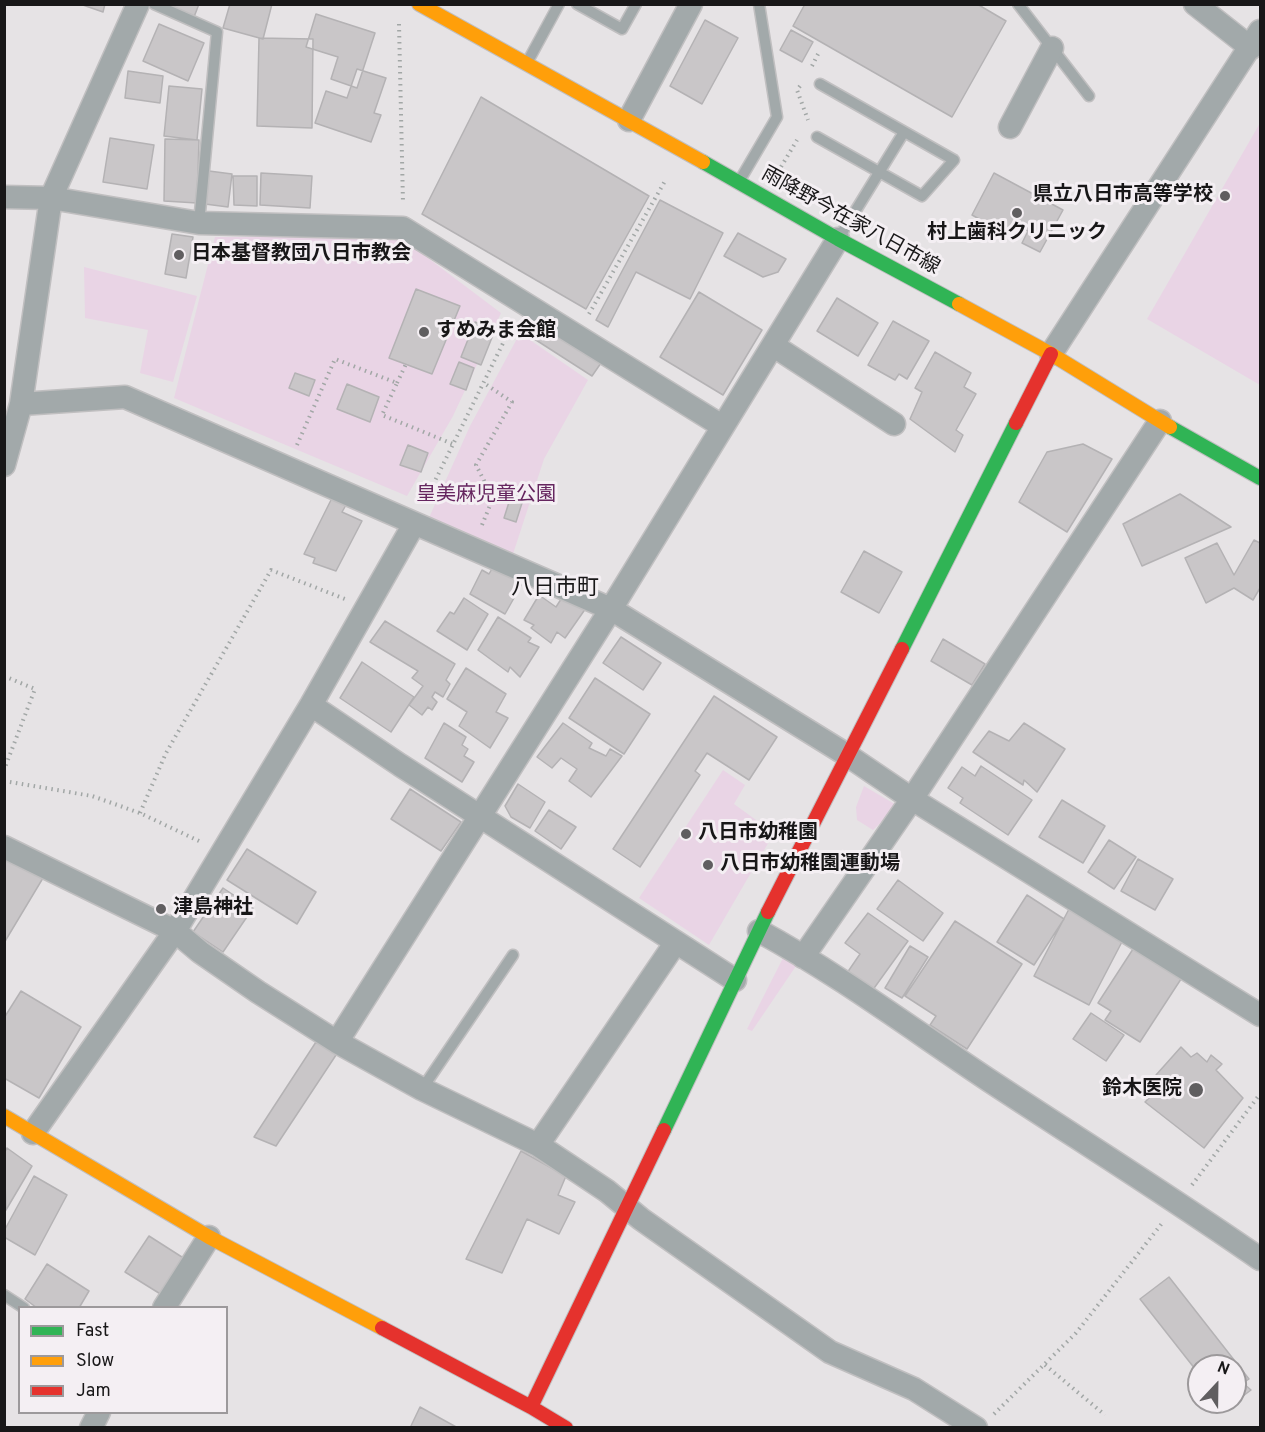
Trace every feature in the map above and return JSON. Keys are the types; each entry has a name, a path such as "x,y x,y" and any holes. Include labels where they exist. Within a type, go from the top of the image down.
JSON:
{"street":[{"path":"4,465 21,404 51,198 138,4"},
{"name":"雨降野今在家八日市線","path":"419,4 838,239 1051,354 1160,421 1260,478"},
{"path":"629,120 691,4"},
{"path":"531,1407 759,931 1051,354 1256,40 1195,4"},
{"path":"1010,127 1052,48"},
{"path":"4,197 51,198 199,223 404,228 722,426"},
{"path":"337,1042 611,609 838,239"},
{"path":"774,346 894,424"},
{"path":"21,404 125,397 611,609 848,755 912,799 1260,1015"},
{"path":"803,957 912,799 1160,421"},
{"path":"33,1133 175,931 311,705 414,524"},
{"path":"311,705 735,980"},
{"path":"4,847 175,931 200,952 258,992 337,1042 422,1089 538,1145 607,1191 627,1209 830,1352 914,1389 982,1424"},
{"path":"759,931 803,957 1179,1202 1260,1259"},
{"path":"538,1145 676,942"},
{"path":"4,1116 209,1237 531,1407 566,1428"},
{"path":"165,1306 209,1237"},
{"path":"91,1428 98,1414"}],"lane":[{"path":"154,4 217,33 199,223"},
{"path":"526,64 559,4"},
{"path":"578,4 622,29 636,4"},
{"path":"739,183 777,117 759,4"},
{"path":"1018,4 1089,96"},
{"path":"817,137 922,196 954,160 820,84"},
{"path":"838,239 904,132"},
{"path":"422,1089 513,955"},
{"path":"4,1295 21,1306"}],"path":[{"path":"399,15 404,228"},
{"path":"808,72 819,54"},
{"path":"803,81 798,90 809,120 803,129"},
{"path":"778,173 798,138"},
{"path":"577,336 665,180"},
{"path":"425,501 523,303"},
{"path":"287,468 335,359 397,383"},
{"path":"406,364 382,415 453,444"},
{"path":"472,549 493,498 476,465 512,402 484,383"},
{"path":"140,813 171,744 271,570 366,607"},
{"path":"4,676 35,689 4,770"},
{"path":"4,781 92,796 140,813 224,852"},
{"path":"982,1424 1076,1333 1260,1094"},
{"path":"1045,1365 1105,1415"}],"green space":[{"path":"1260,123 1260,385 1147,319"},
{"path":"215,237 400,237 501,313 453,416 407,496 174,398"},
{"path":"84,267 197,296 173,382 140,373 148,330 85,318"},
{"name":"皇美麻児童公園","path":"520,333 588,380 544,459 512,557 428,520 470,426"},
{"name":"八日市幼稚園運動場","path":"723,770 745,785 734,804 774,833 709,945 639,898"},
{"path":"864,786 898,806 873,830 857,820 856,807"},
{"path":"783,958 796,966 752,1031 747,1029"}],"building":[{"path":"80,4 105,4 103,12"},
{"path":"168,4 199,4 194,17"},
{"path":"230,4 272,4 263,39 223,28"},
{"path":"805,4 977,4 1006,21 952,117 793,26"},
{"path":"316,14 375,33 357,88 331,79 338,57 306,47"},
{"path":"705,20 738,38 702,104 670,86"},
{"path":"159,24 204,43 188,81 143,61"},
{"path":"791,30 813,42 802,62 780,50"},
{"path":"259,38 313,39 312,128 257,126"},
{"path":"357,69 386,78 374,113 381,115 371,142 315,123 326,91 347,98"},
{"path":"128,71 163,76 160,103 125,98"},
{"path":"169,86 202,89 197,140 164,136"},
{"path":"481,97 649,196 586,309 422,214"},
{"path":"110,138 154,145 147,189 103,182"},
{"path":"165,139 199,140 197,203 164,201"},
{"path":"209,171 232,174 228,207 205,204"},
{"path":"261,173 312,176 310,208 260,205"},
{"name":"村上歯科クリニック","path":"994,173 1063,210 1040,252 1022,243 1028,231 1014,224 1008,235 972,215"},
{"path":"233,176 257,176 257,206 234,205"},
{"path":"660,200 723,233 690,299 636,272 608,327 596,320"},
{"path":"738,233 786,259 778,272 763,277 724,256"},
{"name":"日本基督教団八日市教会","path":"172,234 193,237 186,278 165,274"},
{"name":"すめみま会館","path":"416,289 460,306 432,374 389,358"},
{"path":"699,292 762,330 723,395 660,357"},
{"path":"837,298 878,323 858,356 817,331"},
{"path":"533,319 601,363 592,376 525,333"},
{"path":"893,321 929,341 907,379 899,374 895,380 868,365"},
{"path":"475,322 495,330 481,365 461,357"},
{"path":"935,352 971,373 964,387 976,394 956,430 963,435 955,452 910,419 922,392 915,388"},
{"path":"459,362 474,368 466,390 450,384"},
{"path":"295,373 315,380 309,396 289,388"},
{"path":"347,384 379,397 370,422 337,409"},
{"path":"1083,444 1112,459 1067,532 1019,502 1047,452"},
{"path":"408,445 428,453 421,472 400,465"},
{"path":"1180,494 1231,527 1142,566 1123,524"},
{"path":"332,498 346,505 342,512 362,521 336,571 313,563 315,558 304,554"},
{"path":"510,499 522,503 516,522 504,518"},
{"path":"1254,540 1260,543 1260,588 1253,600 1234,588 1206,603 1185,558 1217,543 1234,575"},
{"path":"864,551 902,572 879,613 841,592"},
{"path":"493,567 523,582 505,614 470,594 482,570 489,574"},
{"path":"539,595 556,607 563,596 586,608 565,638 557,632 551,643 531,628 534,625 524,620"},
{"path":"464,598 488,614 467,650 437,631 450,612 454,614"},
{"path":"498,617 531,638 528,642 539,647 520,677 510,667 508,672 478,650"},
{"path":"385,621 455,664 446,680 450,684 443,697 435,692 432,697 437,702 432,710 428,707 422,715 409,705 423,686 412,678 418,671 370,642"},
{"path":"621,637 661,663 643,690 603,663"},
{"path":"943,639 985,664 972,685 931,661"},
{"path":"362,662 414,697 391,732 340,698"},
{"path":"466,668 506,694 496,712 508,718 490,748 459,726 467,712 447,699"},
{"path":"595,678 650,714 624,754 569,718"},
{"path":"714,696 777,737 749,780 707,753 695,771 700,775 640,867 613,849"},
{"path":"444,723 466,737 462,745 468,749 464,756 474,762 462,782 425,758"},
{"path":"563,723 592,743 589,748 606,756 610,749 622,756 591,797 569,781 577,769 561,758 552,768 537,757"},
{"path":"1024,723 1065,749 1037,792 1024,780 1023,785 973,752 989,731 1009,741"},
{"path":"981,766 1032,800 1008,835 960,803 963,798 948,788 962,767 975,776"},
{"path":"518,784 545,802 530,828 511,817 505,806"},
{"path":"410,789 461,822 441,851 391,819"},
{"path":"1062,800 1105,826 1083,863 1039,837"},
{"path":"549,810 576,827 561,849 535,831"},
{"path":"1109,840 1136,857 1114,889 1088,872"},
{"path":"247,849 316,892 297,924 227,880"},
{"path":"4,859 43,878 4,943"},
{"path":"1138,859 1173,879 1155,910 1121,891"},
{"path":"898,880 943,913 923,941 877,909"},
{"path":"223,888 253,908 223,952 193,932"},
{"path":"1027,895 1064,919 1034,965 997,942"},
{"path":"1069,909 1124,938 1089,1005 1034,976"},
{"path":"868,913 908,941 872,991 847,973 860,954 845,943"},
{"path":"955,921 1022,964 967,1049 930,1025 936,1016 905,996"},
{"path":"910,946 928,957 902,998 885,988"},
{"path":"1135,946 1183,976 1140,1042 1105,1020 1111,1011 1098,1003"},
{"path":"21,991 81,1027 39,1098 4,1078 4,1018"},
{"path":"1091,1013 1124,1035 1106,1061 1073,1039"},
{"path":"316,1042 338,1052 276,1146 254,1137"},
{"name":"鈴木医院","path":"1181,1047 1191,1057 1197,1053 1207,1062 1211,1055 1222,1064 1216,1070 1243,1098 1204,1148 1145,1102 1164,1083 1156,1075"},
{"path":"7,1148 32,1166 6,1210 4,1153"},
{"path":"521,1151 566,1176 558,1195 575,1202 559,1234 527,1219 502,1273 466,1259"},
{"path":"34,1176 67,1195 35,1255 4,1237 4,1231"},
{"path":"149,1236 185,1259 162,1295 125,1272"},
{"path":"47,1264 89,1291 80,1306 34,1306 25,1299"},
{"path":"1169,1277 1229,1354 1187,1354 1187,1359 1140,1299"},
{"path":"420,1407 458,1428 410,1428"}],"traffic: fast":[{"path":"703,162 838,239 959,304"},
{"path":"902,649 1016,423"},
{"path":"1170,427 1260,478"},
{"path":"664,1130 768,912"}],"traffic: slow":[{"path":"419,4 703,162"},
{"path":"959,304 1051,354 1170,427"},
{"path":"4,1116 209,1237 382,1328"}],"traffic: jam":[{"path":"1016,423 1051,354"},
{"path":"768,912 902,649"},
{"path":"531,1407 664,1130"},
{"path":"382,1328 566,1428"}],"place":[{"name":"県立八日市高等学校","path":"1225,196"},
{"name":"村上歯科クリニック","path":"1017,213"},
{"name":"日本基督教団八日市教会","path":"179,255"},
{"name":"すめみま会館","path":"424,332"},
{"name":"八日市幼稚園","path":"686,834"},
{"name":"八日市幼稚園運動場","path":"708,865"},
{"name":"津島神社","path":"161,909"},
{"name":"鈴木医院","path":"1196,1090"}],"district":[{"name":"八日市町","path":"555,590"}]}
